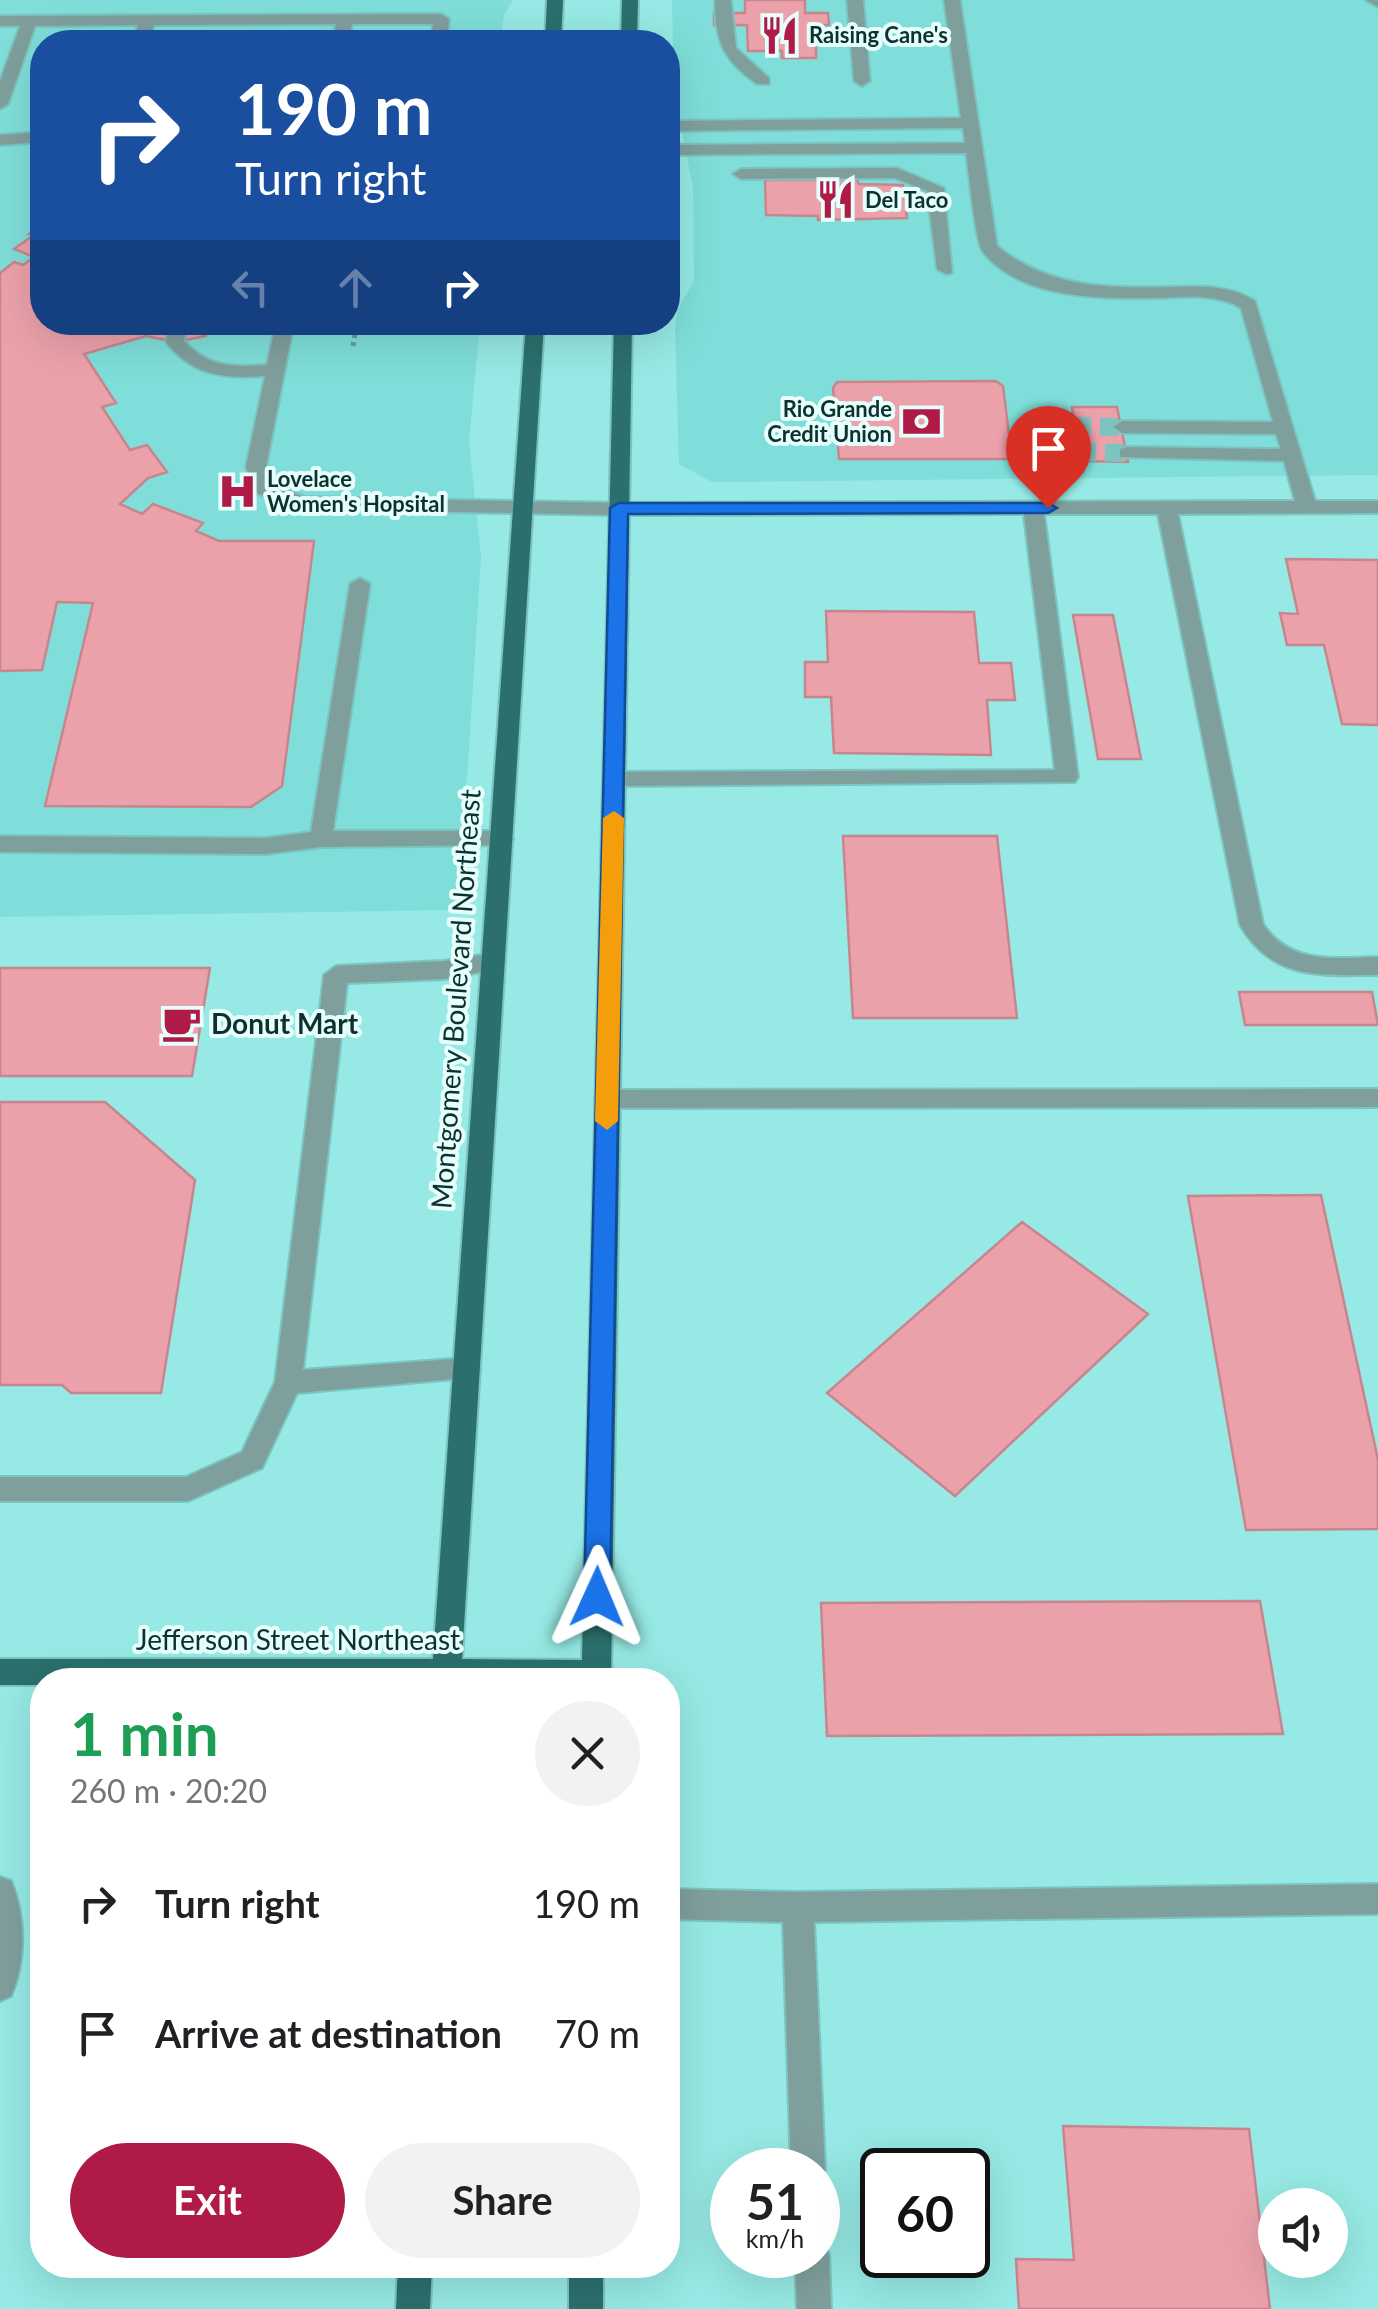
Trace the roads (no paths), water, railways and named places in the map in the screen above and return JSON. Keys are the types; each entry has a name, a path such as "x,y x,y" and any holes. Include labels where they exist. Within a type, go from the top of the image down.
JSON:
{"main road":[{"path":"554,30 556,0"},
{"path":"630,0 630,30"},
{"name":"Montgomery Boulevard Northeast","path":"447,1668 535,335"},
{"path":"596,1668 624,335"},
{"name":"Jefferson Street Northeast","path":"0,1672 30,1672"},
{"path":"412,2309 414,2278"},
{"path":"586,2278 586,2309"}],"street":[{"path":"723,0 723,46 737,63 762,81"},
{"path":"856,0 862,81"},
{"path":"952,0 983,229 989,248 1006,265 1064,289 1102,293 1210,292 1242,299 1254,311 1308,508"},
{"path":"344,30 346,19"},
{"path":"0,21 441,19 440,30"},
{"path":"145,30 148,20"},
{"path":"240,30 242,20"},
{"path":"0,104 29,21"},
{"path":"680,126 968,124"},
{"path":"0,140 30,137"},
{"path":"680,150 972,148"},
{"path":"740,174 897,174 916,178 935,188 946,268"},
{"path":"176,335 175,342 192,363 224,372 275,370"},
{"path":"282,335 256,467 264,489 303,503 619,508 1378,508"},
{"path":"1035,432 1074,432 1035,432"},
{"path":"1287,434 1123,433 1287,434"},
{"path":"614,779 1066,776 1033,508"},
{"path":"1168,508 1252,925 1260,943 1277,956 1302,966 1378,966"},
{"path":"321,839 360,584"},
{"path":"0,844 266,846 321,839 502,839"},
{"path":"0,1489 188,1489 252,1460 288,1382 336,975 444,970 494,962"},
{"path":"607,1099 1378,1098"},
{"path":"288,1382 467,1369"},
{"path":"0,1892 8,1937 0,1985"},
{"path":"680,1904 798,1907 1378,1899"},
{"path":"798,1907 807,2148"},
{"path":"813,2278 814,2309"}],"tunnel":[{"path":"1073,426 1122,427"},
{"path":"1078,452 1127,453"}],"place":[{"name":"Raising Cane's","path":"779,35"},
{"name":"Del Taco","path":"835,200"},
{"name":"Rio Grande Credit Union","path":"922,422"},
{"name":"Lovelace Women's Hopsital","path":"237,492"},
{"name":"Donut Mart","path":"181,1024"}]}
